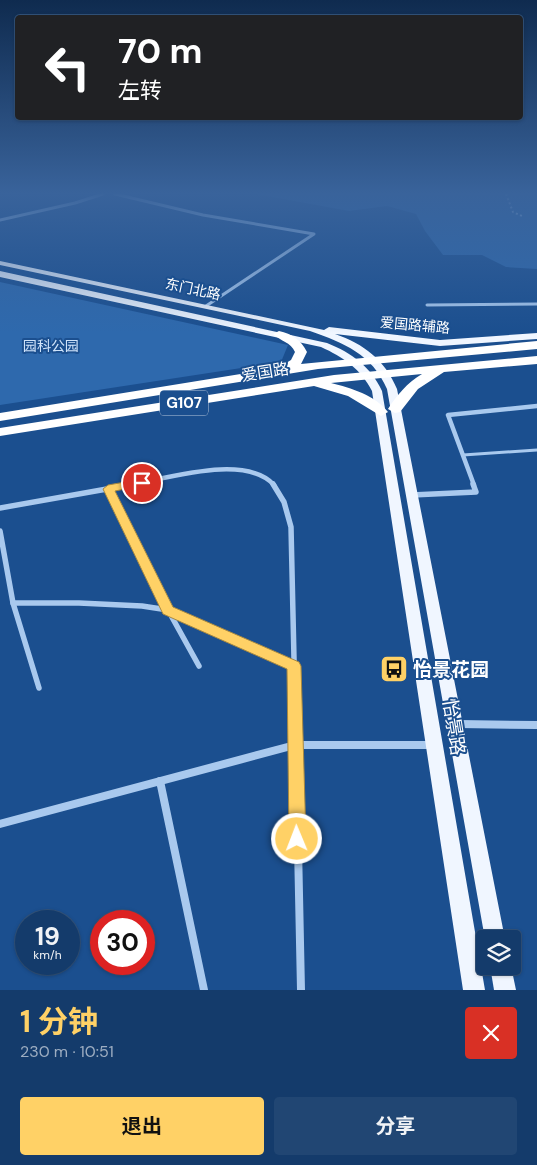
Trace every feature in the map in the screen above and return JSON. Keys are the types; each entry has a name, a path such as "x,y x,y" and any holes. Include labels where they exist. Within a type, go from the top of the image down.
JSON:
{"highway":[{"path":"279,334 294,341 299,346 301,352 296,362 281,371"},
{"name":"爱国路","path":"0,416 354,361 537,345"},
{"name":"爱国路","path":"0,432 368,375 537,360"},
{"path":"298,385 315,385 344,390 388,410 420,380 442,370 456,367"}],"main road":[{"name":"东门北路","path":"0,263 325,333 349,343 374,360"},
{"name":"东门北路","path":"0,274 324,345 354,361"},
{"name":"爱国路辅路","path":"291,325 433,343 537,336"},
{"name":"怡景路","path":"374,360 390,384 388,410 434,745 474,990"},
{"name":"怡景路","path":"354,361 368,375 388,410 412,494 493,930"},
{"path":"502,975 505,990"}],"street":[{"path":"206,306 305,240"},
{"path":"428,304 537,304"},
{"path":"412,494 476,492 448,415 537,406"},
{"path":"0,508 191,474 237,470 256,472 275,486 283,499 291,527 301,990"},
{"path":"108,489 168,610 199,666"},
{"path":"0,531 13,603 40,688"},
{"path":"13,603 79,603 142,606 168,610 294,666"},
{"path":"455,724 537,725"},
{"path":"0,824 295,745 434,745"},
{"path":"160,781 204,990"}],"lane":[{"path":"463,455 537,450"}],"green space":[{"path":"432,240 537,240 537,269 506,267 482,255 443,255"},
{"name":"园科公园","path":"0,282 288,345 281,362 0,405"}],"place":[{"name":"怡景花园","path":"394,669"}],"route":[{"path":"142,483 108,489 168,610 294,666 297,839"}]}
